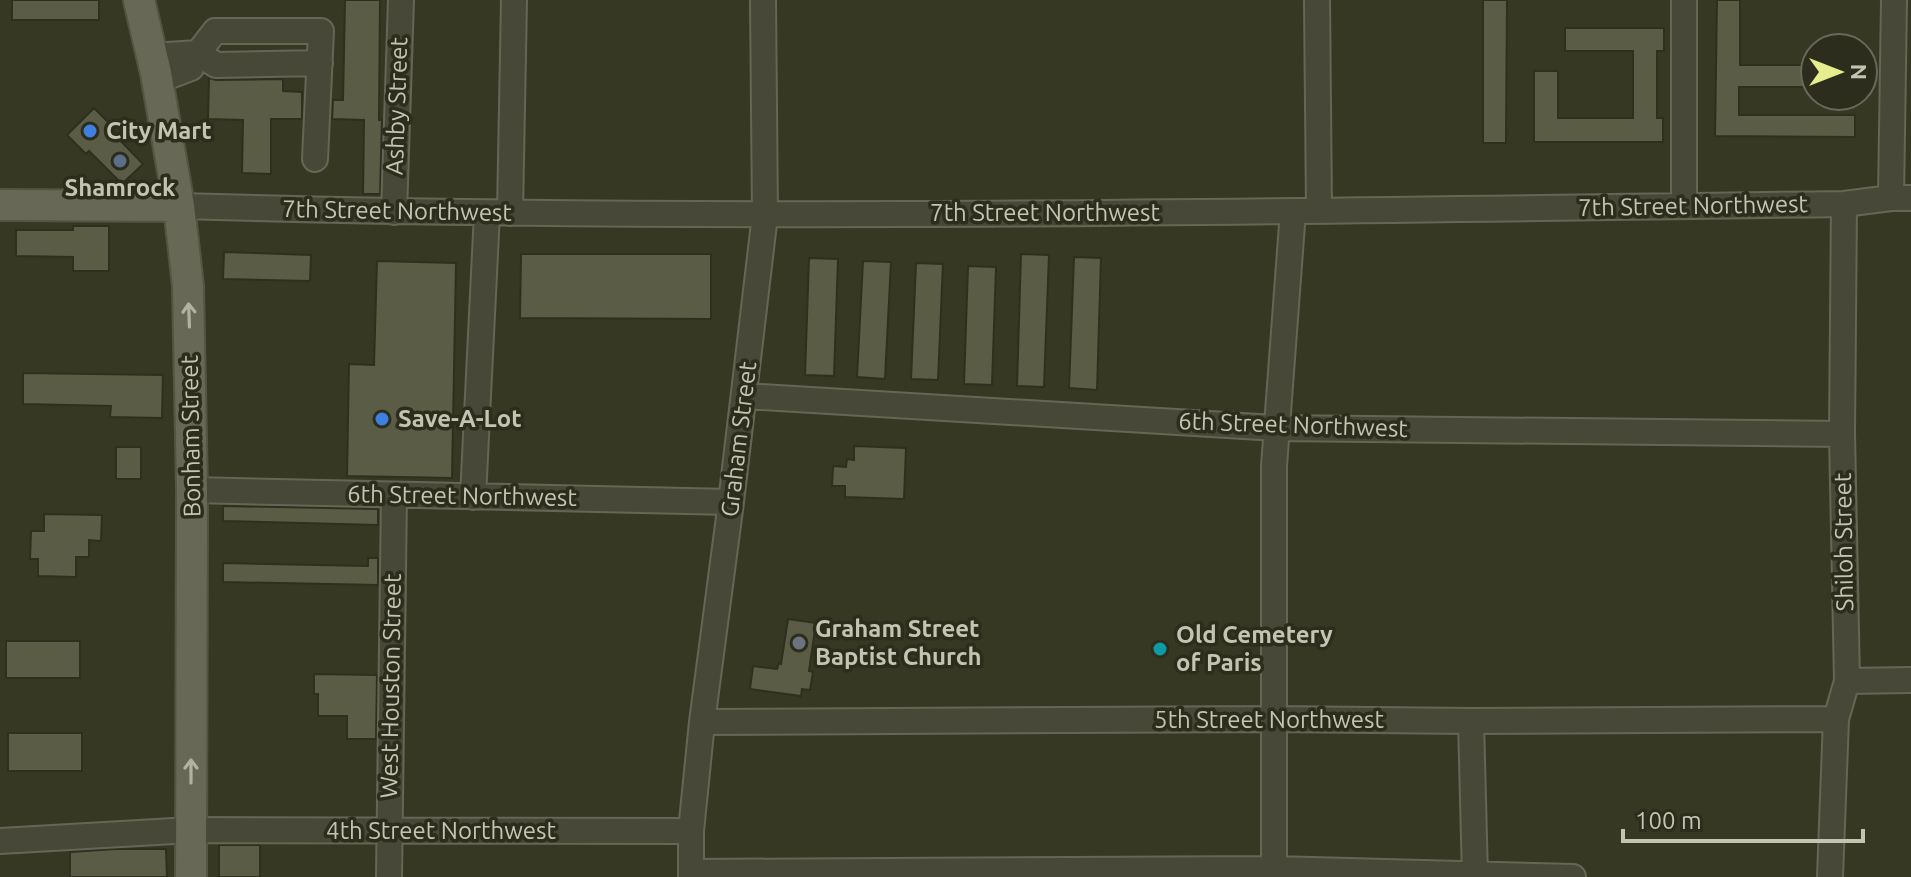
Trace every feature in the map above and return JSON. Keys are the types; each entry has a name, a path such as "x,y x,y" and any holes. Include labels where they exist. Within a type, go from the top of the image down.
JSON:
{"main road":[{"name":"Bonham Street","path":"139,0 155,69 179,206 188,286 192,490 191,877"},
{"path":"0,205 179,206"}],"street":[{"name":"Ashby Street","path":"394,212 401,0"},
{"path":"473,497 499,213 514,0"},
{"name":"Graham Street","path":"691,874 691,831 702,722 765,215 763,0"},
{"path":"1317,0 1319,210"},
{"path":"1684,0 1684,206"},
{"path":"1894,0 1901,198"},
{"path":"155,69 198,53 215,31 321,31 315,159"},
{"path":"198,53 216,65 320,63"},
{"name":"7th Street Northwest","path":"179,206 394,212 765,215 1844,204 1901,198"},
{"name":"Shiloh Street","path":"1830,877 1836,719 1847,681 1842,434 1844,204"},
{"path":"1274,873 1274,466 1293,211"},
{"name":"6th Street Northwest","path":"744,396 1277,428 1842,434"},
{"name":"6th Street Northwest","path":"192,490 731,502"},
{"name":"West Houston Street","path":"389,877 394,495"},
{"path":"1847,681 1911,680"},
{"name":"5th Street Northwest","path":"702,722 1836,719"},
{"path":"1471,721 1475,875"},
{"name":"4th Street Northwest","path":"0,841 191,830 691,831"},
{"path":"691,874 1274,873 1573,877"}],"building":[{"path":"12,0 99,0 99,20 12,20"},
{"path":"345,0 380,0 380,194 363,194 364,120 332,119 333,100 343,100"},
{"path":"1483,0 1507,0 1506,143 1483,143"},
{"path":"1717,0 1740,0 1740,65 1799,65 1799,87 1739,87 1739,115 1855,115 1855,137 1715,136"},
{"path":"1565,28 1664,28 1664,51 1657,51 1657,118 1663,118 1663,142 1534,142 1534,71 1558,71 1558,118 1633,118 1633,51 1565,51"},
{"path":"209,78 283,79 283,91 302,92 302,119 271,119 271,174 242,173 243,120 208,119"},
{"path":"94,108 113,127 110,130 143,164 122,184 89,151 86,154 67,135"},
{"path":"73,226 109,226 109,271 73,271 73,257 16,256 16,230 73,230"},
{"path":"224,252 311,255 310,281 223,279"},
{"path":"521,254 711,254 711,319 520,318"},
{"path":"1021,254 1049,255 1044,387 1017,386"},
{"path":"1074,257 1101,258 1097,390 1069,388"},
{"path":"809,258 838,259 834,376 805,375"},
{"path":"377,261 456,263 452,478 347,476 349,364 374,365"},
{"path":"863,261 891,262 885,379 857,377"},
{"path":"916,263 943,264 938,380 911,379"},
{"path":"968,266 996,267 992,385 964,384"},
{"path":"23,373 163,375 162,418 110,417 111,406 23,404"},
{"path":"854,446 906,448 904,499 845,497 845,486 832,486 833,466 846,467 847,459 854,460"},
{"path":"116,447 141,447 141,479 116,479"},
{"path":"223,506 378,509 378,525 223,521"},
{"path":"44,514 102,515 101,541 89,540 89,557 76,557 76,577 38,576 38,559 30,559 31,531 44,531"},
{"path":"368,558 378,558 378,585 223,582 223,563 368,566"},
{"name":"Graham Street Baptist Church","path":"788,619 816,623 809,671 813,672 810,690 802,689 801,696 750,689 753,666 777,669 781,664"},
{"path":"6,641 80,641 80,678 6,678"},
{"path":"314,674 377,675 376,739 347,739 347,716 318,716"},
{"path":"8,733 82,733 82,771 8,771"},
{"path":"219,845 260,845 260,877 219,877"},
{"path":"166,849 167,877 70,877 70,852"}],"place":[{"name":"City Mart","path":"90,131"},
{"name":"Shamrock","path":"120,161"},
{"name":"Save-A-Lot","path":"382,419"},
{"name":"Graham Street Baptist Church","path":"799,643"},
{"name":"Old Cemetery of Paris","path":"1160,649"}]}
